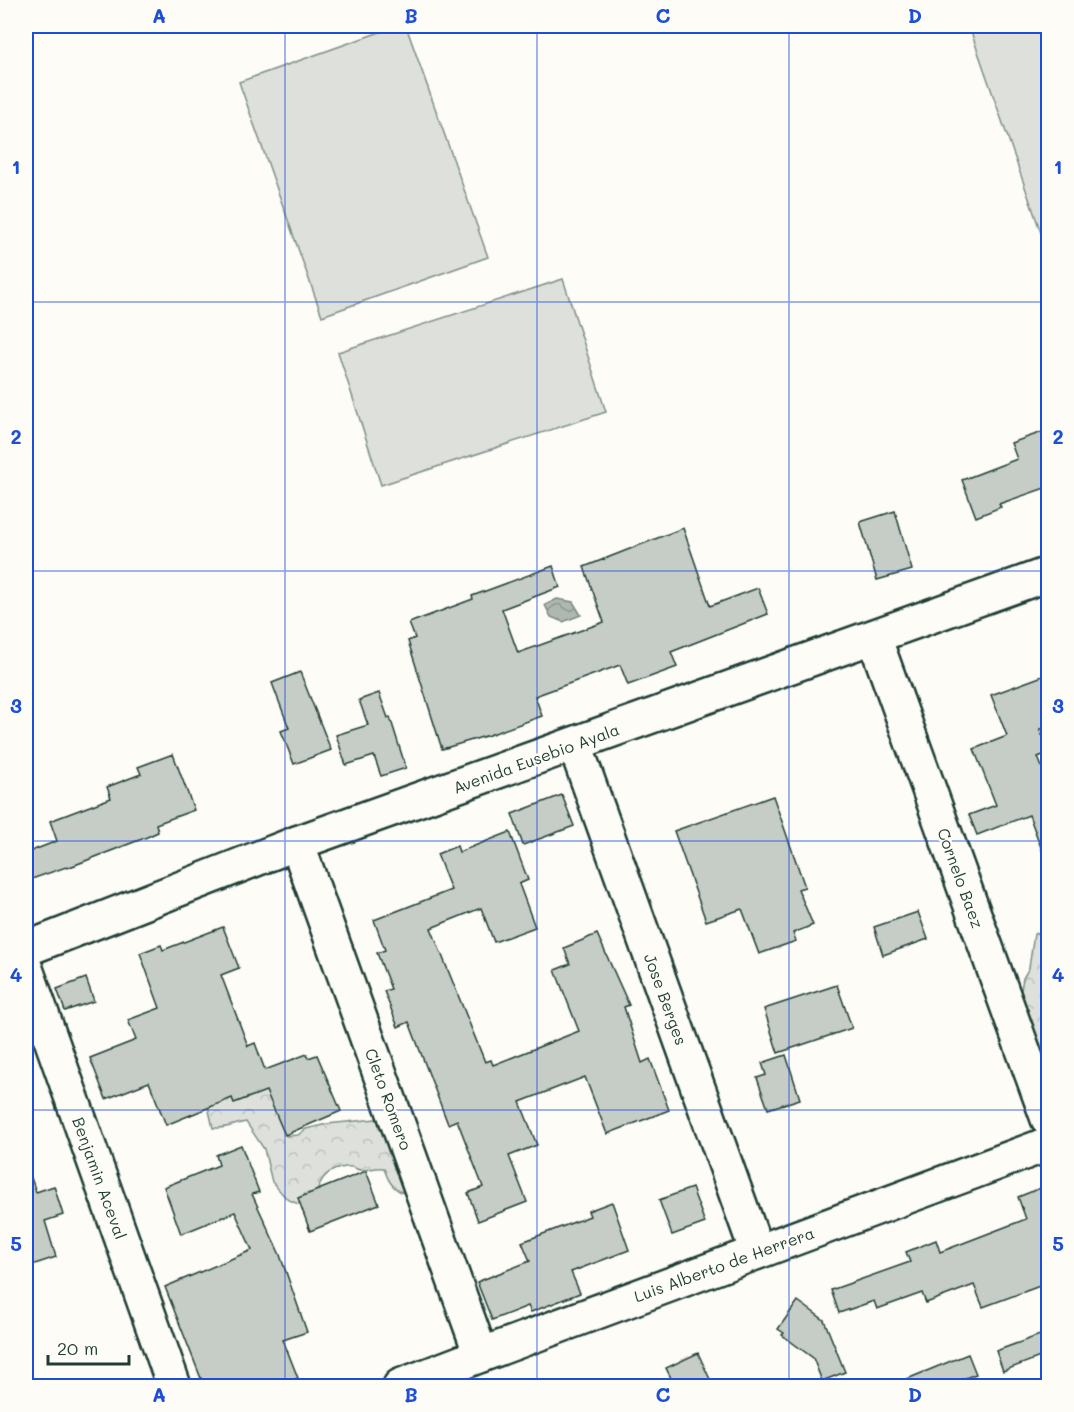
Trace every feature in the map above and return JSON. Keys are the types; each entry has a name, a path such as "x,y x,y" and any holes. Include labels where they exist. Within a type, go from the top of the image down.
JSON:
{"street":[{"name":"Avenida Eusebio Ayala","path":"26,949 297,843 1048,574"},
{"name":"Cornelo Baez","path":"874,638 1048,1119"},
{"name":"Jose Berges","path":"575,745 757,1252"},
{"name":"Cleto Romero","path":"297,843 481,1354"},
{"name":"Benjamin Aceval","path":"26,969 174,1386"},
{"name":"Luis Alberto de Herrera","path":"400,1386 1048,1144"}],"green space":[{"path":"397,26 406,26 488,257 322,316 239,82"},
{"path":"969,26 1048,26 1048,253"},
{"path":"563,279 606,412 381,485 338,352"},
{"path":"1045,931 1048,935 1048,1071 1030,1045 1019,1001 1023,978 1029,968 1034,934"},
{"path":"265,1085 287,1136 298,1135 306,1129 327,1124 376,1119 386,1124 414,1197 394,1187 384,1168 361,1170 350,1167 330,1172 322,1180 316,1193 307,1200 298,1204 287,1199 272,1182 264,1149 246,1122 213,1128 208,1106"}],"water":[{"path":"557,599 573,602 581,615 563,622 551,617 545,605"}],"building":[{"path":"1048,430 1048,487 999,504 1001,507 976,517 962,480 1017,459 1011,443"},
{"path":"895,511 912,570 877,580 860,522"},
{"path":"683,528 710,606 758,588 768,614 671,652 677,667 628,685 620,665 535,696 542,716 442,749 408,641 415,638 409,623 473,599 472,596 553,566 560,587 502,609 518,653 604,622 584,567"},
{"path":"300,672 331,750 294,764 281,731 289,728 272,683"},
{"path":"1048,674 1048,728 1040,729 1048,753 1038,757 1048,783 1048,861 1046,861 1029,815 977,835 969,815 996,805 974,749 1007,736 991,695"},
{"path":"379,693 388,718 390,717 406,768 381,776 374,756 346,765 336,735 368,725 359,700"},
{"path":"173,754 194,810 156,824 158,832 147,837 26,881 26,853 57,841 50,821 111,798 107,787 141,774 138,767"},
{"path":"562,795 574,826 523,845 512,814"},
{"path":"773,796 805,887 798,889 813,925 793,933 796,941 759,954 742,909 706,921 674,831"},
{"path":"510,832 528,880 519,884 535,927 494,942 481,908 431,928 485,1062 491,1060 493,1065 579,1031 555,970 570,964 564,948 597,934 629,1005 624,1007 642,1063 650,1059 669,1110 607,1134 585,1077 520,1102 537,1145 509,1156 527,1202 478,1221 468,1193 483,1187 457,1120 448,1124 409,1022 398,1027 384,991 391,989 377,953 385,950 374,920 451,890 437,854 457,846 459,852"},
{"path":"918,912 928,939 883,955 874,927"},
{"path":"223,927 239,968 221,975 248,1046 255,1043 265,1070 307,1054 308,1058 317,1055 341,1111 285,1135 266,1091 234,1103 232,1098 166,1125 149,1082 106,1099 90,1058 136,1040 128,1020 160,1008 140,953 161,945 163,950"},
{"path":"86,978 94,1001 65,1011 57,989"},
{"path":"837,985 852,1028 778,1053 764,1009"},
{"path":"786,1055 800,1099 768,1109 757,1078 766,1075 762,1063"},
{"path":"241,1145 259,1192 252,1194 280,1255 307,1332 283,1340 298,1378 276,1386 204,1386 165,1287 252,1250 235,1212 181,1234 164,1187 219,1165 216,1155"},
{"path":"366,1171 379,1204 310,1231 298,1198"},
{"path":"30,1175 36,1192 54,1186 63,1215 45,1221 56,1257 26,1267 26,1176"},
{"path":"1048,1185 1048,1283 983,1307 974,1285 926,1303 922,1293 877,1309 874,1301 839,1313 831,1290 910,1262 906,1252 936,1240 940,1252 1026,1219 1018,1197"},
{"path":"692,1188 705,1223 672,1235 659,1200"},
{"path":"612,1202 629,1250 571,1272 580,1293 531,1312 528,1306 492,1320 477,1282 530,1261 522,1242 590,1216 588,1211"},
{"path":"798,1301 824,1320 845,1372 822,1381 813,1358 782,1335 784,1333 778,1329"},
{"path":"1048,1332 1048,1354 1003,1371 996,1351"},
{"path":"698,1353 713,1386 675,1386 666,1368"},
{"path":"968,1354 976,1374 944,1386 890,1386"}]}
